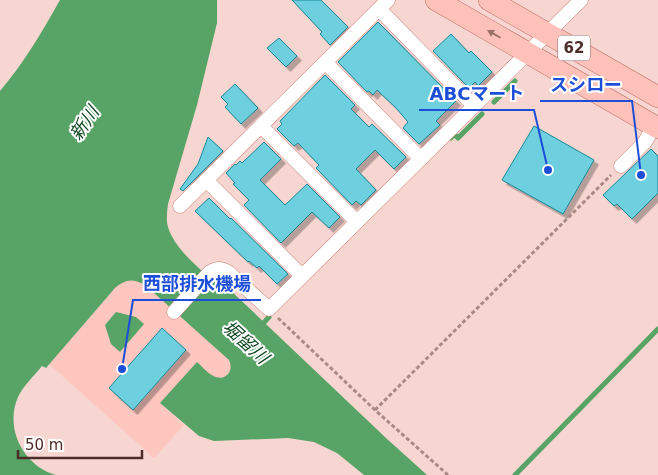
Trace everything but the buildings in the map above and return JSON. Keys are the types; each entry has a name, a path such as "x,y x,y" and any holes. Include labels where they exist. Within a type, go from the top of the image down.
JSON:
{"main road":[{"name":"62","path":"436,0 656,127"},
{"name":"62","path":"489,0 658,96"}],"street":[{"path":"174,312 210,272 216,269 228,272 269,309 581,0"},
{"path":"180,206 384,5 474,106"},
{"path":"325,62 421,159"},
{"path":"261,126 357,222"},
{"path":"621,166 645,142 656,127"},
{"path":"206,180 302,276"}],"path":[{"path":"376,410 621,166"},
{"path":"269,309 448,475"}],"shaded area":[{"path":"138,281 145,285 229,360 231,366 226,376 214,377 160,403 184,425 154,458 49,364 115,288 121,282"}],"water":[{"path":"60,0 217,0 217,23 197,105 168,204 168,227 184,254 225,291 228,288 427,475 364,475 337,453 314,442 288,438 214,441 199,436 160,403 197,362 215,377 219,378 230,372 229,360 145,285 129,280 115,288 46,368 42,366 18,397 14,409 14,421 15,433 20,445 35,464 56,475 0,475 0,91 25,58"},
{"path":"116,312 136,317 144,324 120,352 111,344 105,325"}],"waterway":[{"path":"494,102 515,81"},
{"path":"451,138 454,134 458,138 482,114"},
{"name":"堀留川","path":"259,328 269,317"},
{"path":"515,475 658,329"}],"place":[{"name":"ABCマート","path":"548,170"},
{"name":"スシロー","path":"641,175"},
{"name":"西部排水機場","path":"122,369"}],"water label":[{"name":"新川","path":"84,123"}]}
